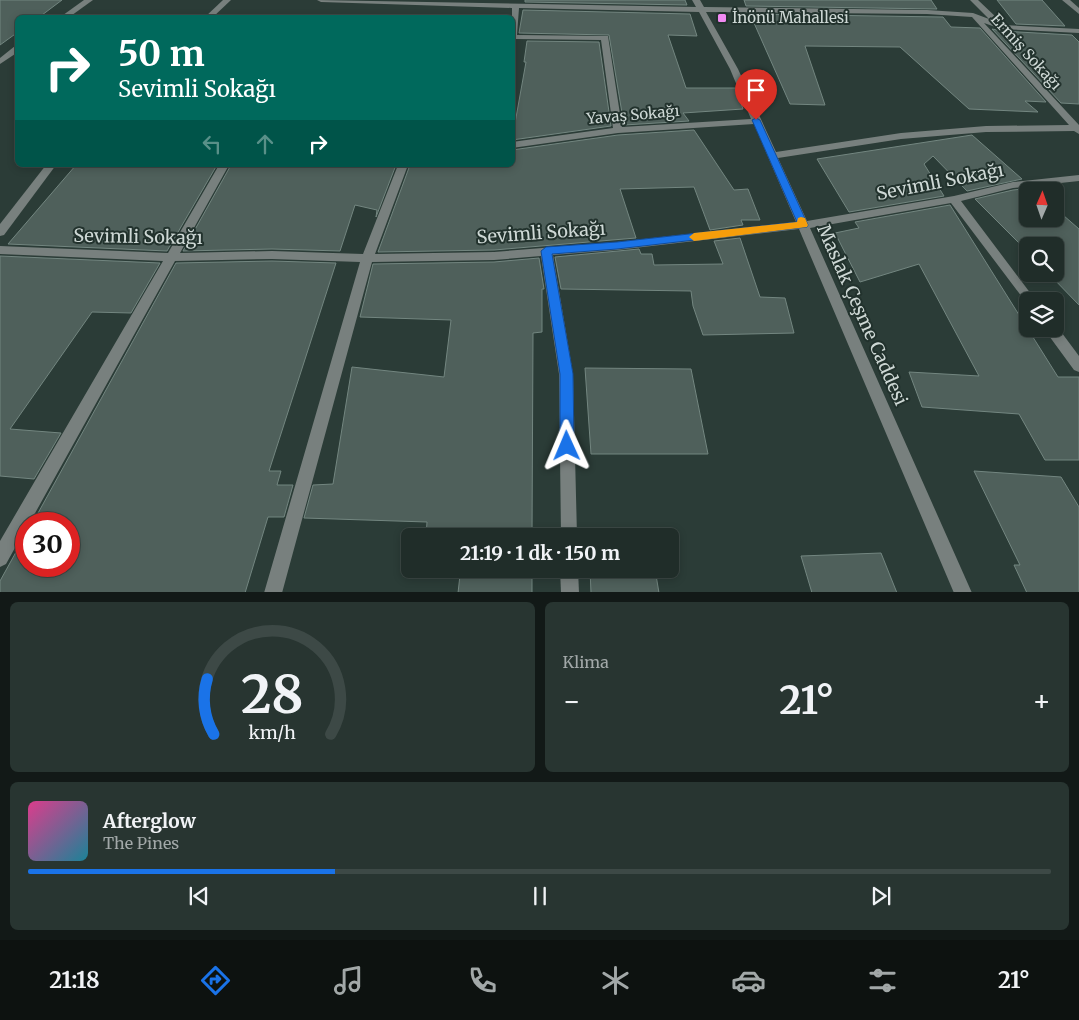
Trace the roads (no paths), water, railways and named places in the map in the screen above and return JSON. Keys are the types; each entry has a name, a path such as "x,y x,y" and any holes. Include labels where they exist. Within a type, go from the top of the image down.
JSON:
{"street":[{"path":"66,15 89,0"},
{"path":"210,15 227,0"},
{"path":"321,0 499,2 516,6 698,5 927,12 973,15 1001,27 1079,31"},
{"path":"974,0 1001,27"},
{"path":"1066,0 1079,12"},
{"name":"Maslak Çeşme Caddesi","path":"698,5 734,70 963,592"},
{"path":"515,17 516,6"},
{"name":"Ermiş Sokağı","path":"973,15 1078,129"},
{"path":"515,38 605,38 618,130"},
{"path":"0,62 15,50"},
{"name":"Yavaş Sokağı","path":"515,145 618,130 756,120"},
{"path":"772,156 901,136 986,129 1078,129"},
{"path":"0,232 50,167"},
{"path":"0,558 223,167"},
{"path":"273,592 367,258 402,167"},
{"name":"Sevimli Sokağı","path":"0,250 172,257 272,255 367,258 494,256 617,246 803,225 954,199 1013,185 1079,178"},
{"path":"954,199 1023,292"},
{"path":"546,251 566,374 569,528"},
{"path":"1057,337 1079,366"},
{"path":"569,578 570,592"}],"place":[{"name":"İnönü Mahallesi","path":"722,18"}]}
